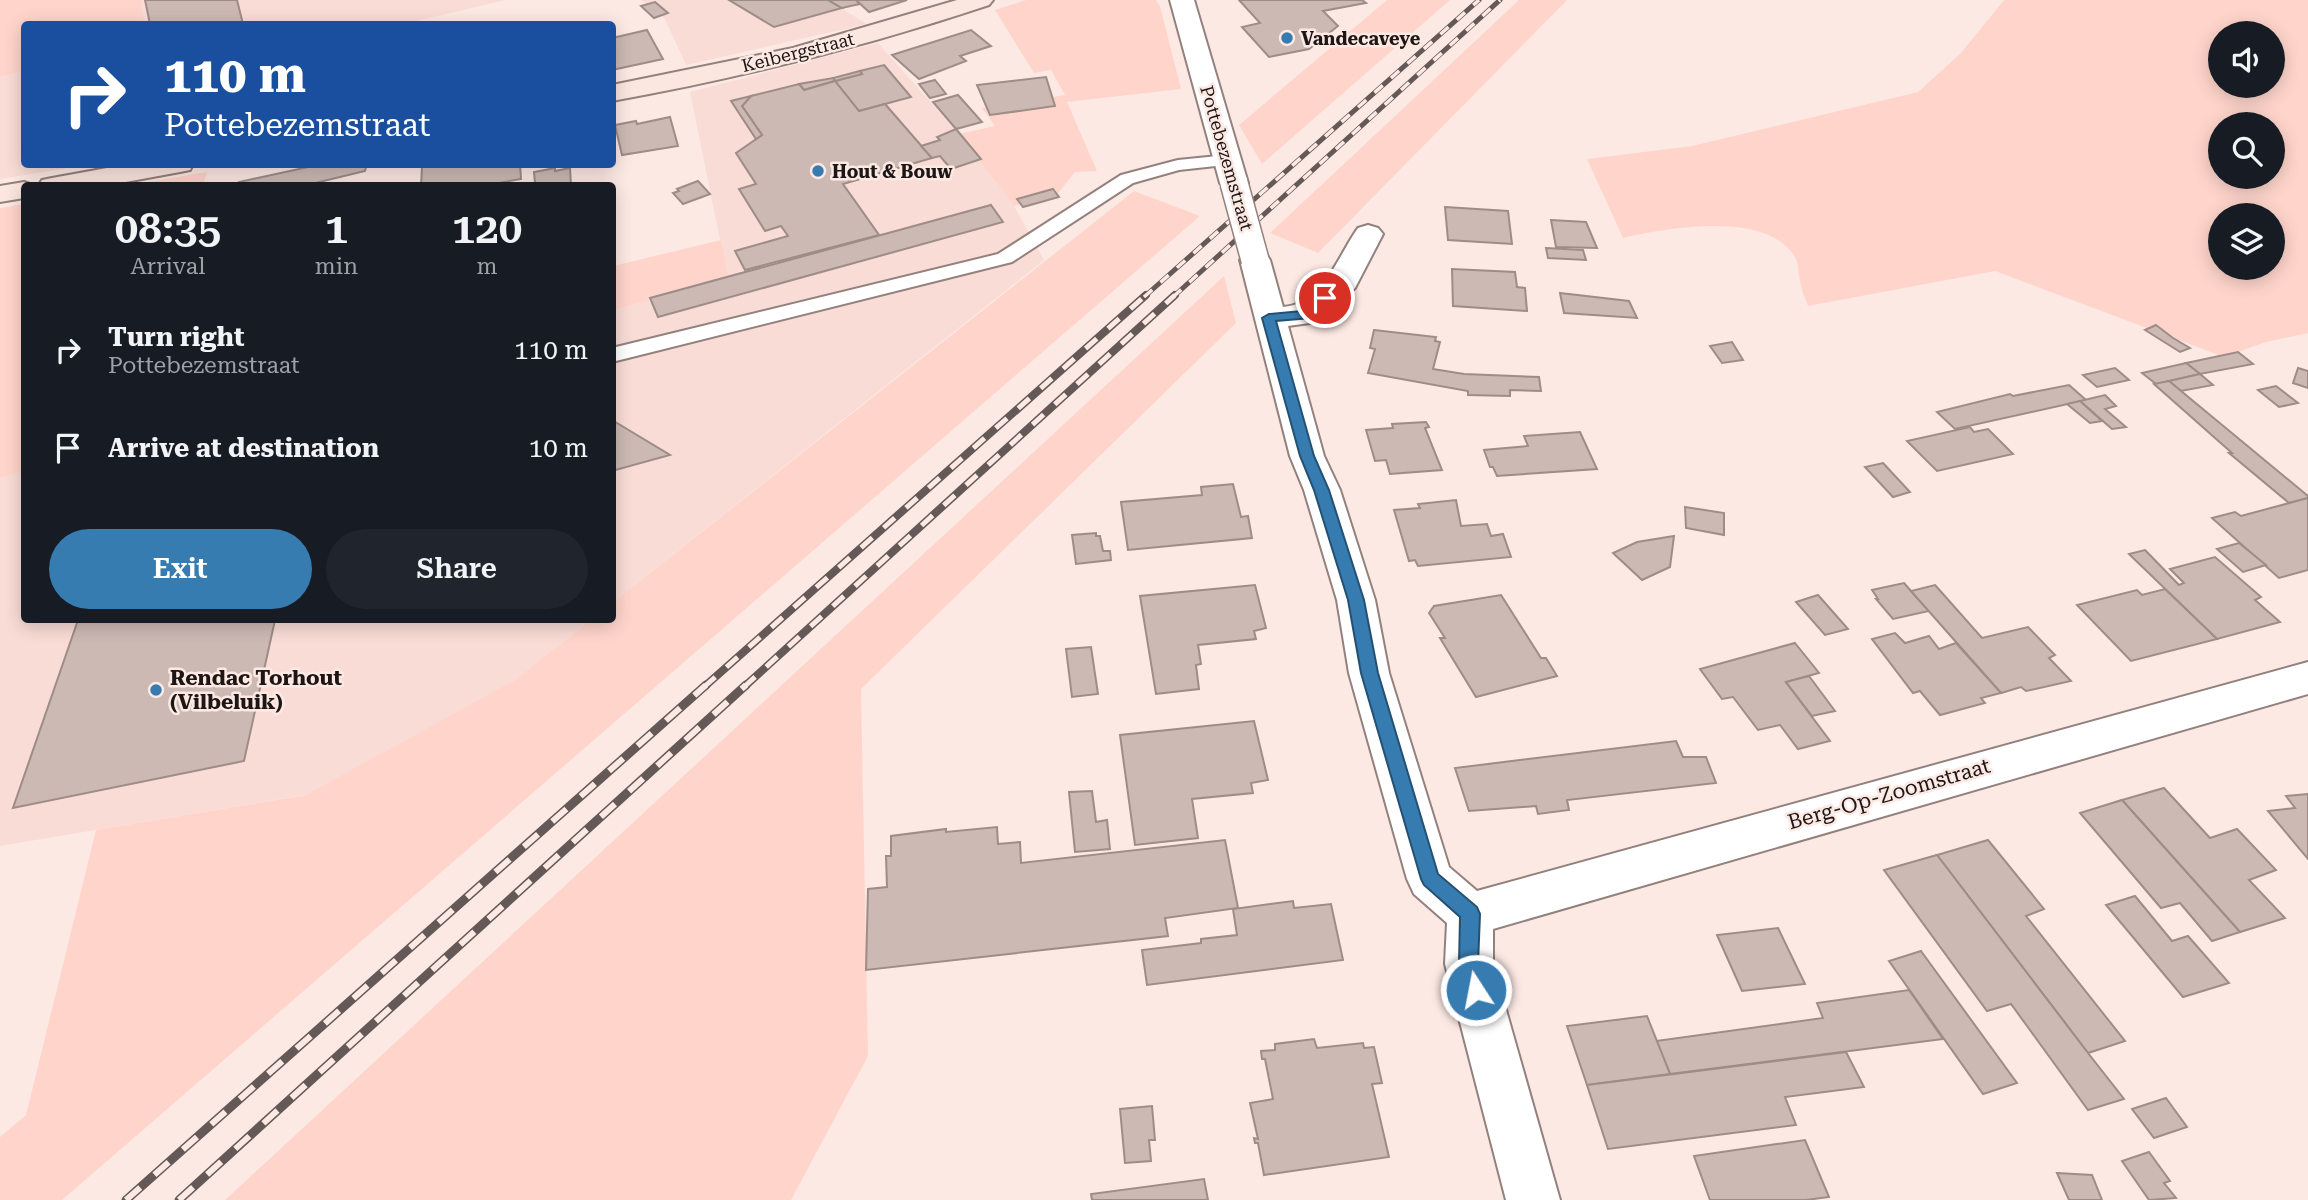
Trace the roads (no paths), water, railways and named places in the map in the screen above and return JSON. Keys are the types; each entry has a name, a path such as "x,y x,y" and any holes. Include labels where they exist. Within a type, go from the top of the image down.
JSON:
{"street":[{"name":"Keibergstraat","path":"616,92 764,62 924,19 981,0"},
{"name":"Pottebezemstraat","path":"1182,0 1307,456 1322,490 1356,600 1369,673 1430,879 1470,914"},
{"path":"75,182 157,168"},
{"path":"0,194 21,190"},
{"path":"1269,318 1306,315 1344,281 1368,234"},
{"name":"Berg-Op-Zoomstraat","path":"1470,914 2308,678"},
{"path":"1470,914 1469,964 1533,1200"}],"lane":[{"path":"616,354 1005,258 1127,179 1178,164 1231,171"}],"railway":[{"path":"1144,297 1479,0"},
{"path":"1173,297 1500,0"},
{"path":"704,687 1146,295"},
{"path":"744,687 1175,295"},
{"path":"126,1200 706,685"},
{"path":"179,1200 746,685"}],"place":[{"name":"Vandecaveye","path":"1287,38"},
{"name":"Hout & Bouw","path":"818,171"},
{"name":"Rendac Torhout (Vilbeluik)","path":"156,690"}]}
